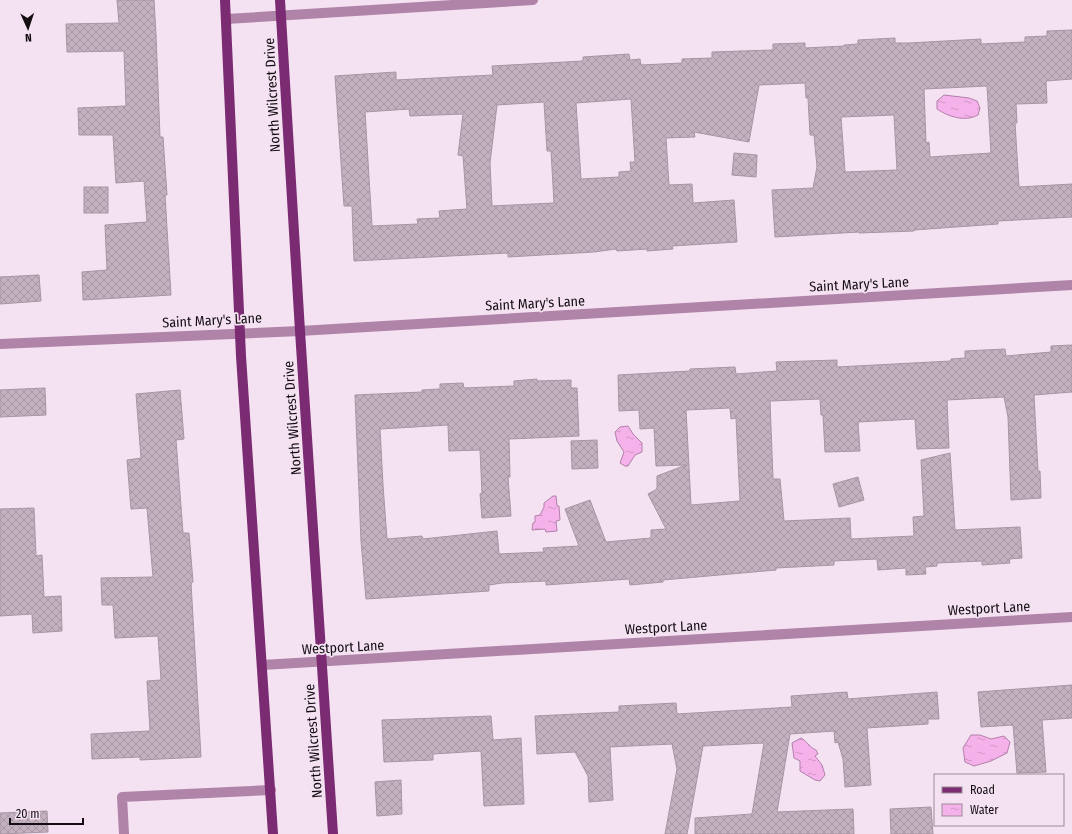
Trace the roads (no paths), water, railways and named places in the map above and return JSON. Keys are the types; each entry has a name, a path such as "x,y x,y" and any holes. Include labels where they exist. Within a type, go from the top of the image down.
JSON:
{"main road":[{"path":"225,0 240,333 273,834"},
{"name":"North Wilcrest Drive","path":"280,0 333,834"}],"street":[{"path":"226,19 532,0"},
{"name":"Saint Mary's Lane","path":"0,344 300,330 1072,285"},
{"name":"Westport Lane","path":"262,665 1072,617"},
{"path":"124,834 122,797 271,790"}],"water":[{"path":"944,95 969,98 977,101 980,108 978,115 968,118 957,118 942,112 937,109 937,101"},
{"path":"628,426 633,434 642,443 642,452 635,455 628,466 625,466 620,463 624,452 617,441 615,432 620,427"},
{"path":"553,496 556,496 557,506 559,506 560,520 556,521 557,531 546,532 545,529 532,530 533,523 535,522 535,516 540,515 544,507 544,503"},
{"path":"971,735 980,735 991,739 1004,736 1010,742 1007,753 991,761 974,766 965,762 963,748"},
{"path":"801,738 816,750 818,754 815,756 822,765 825,775 820,781 815,780 800,771 800,761 794,758 792,743"}]}
